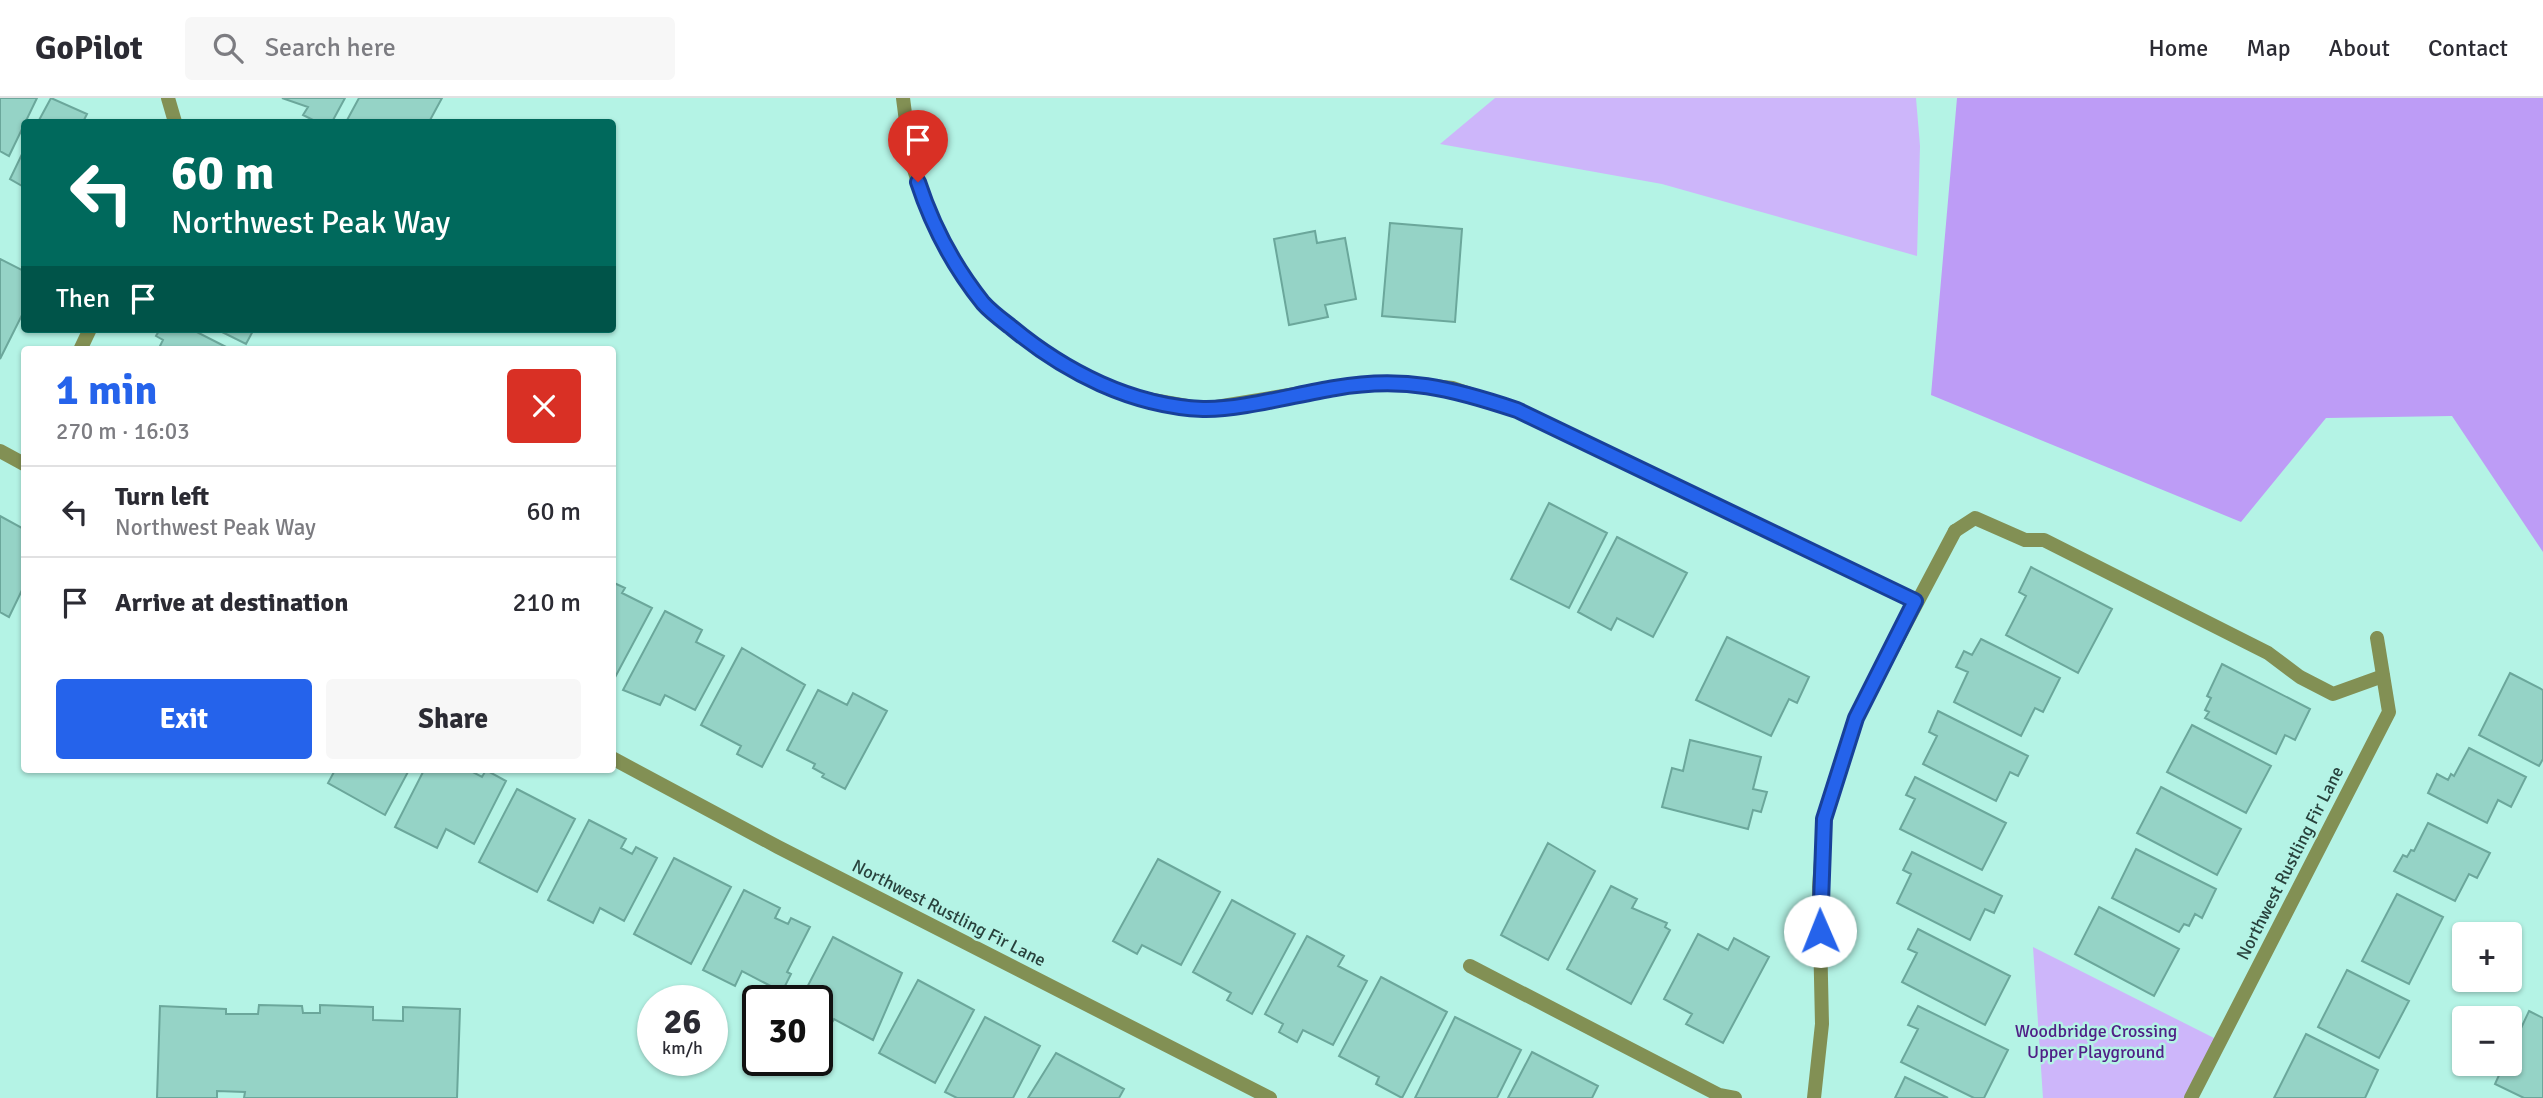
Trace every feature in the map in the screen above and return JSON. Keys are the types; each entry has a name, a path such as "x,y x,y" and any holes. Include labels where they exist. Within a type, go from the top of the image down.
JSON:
{"street":[{"path":"168,98 174,119"},
{"path":"903,98 911,160 925,204 953,260 985,305 1022,336 1073,371 1130,396 1205,409 1394,382 1453,388 1517,410 1915,601"},
{"path":"0,451 21,461"},
{"path":"1814,1098 1822,1024 1819,887 1824,819 1856,718 1915,601 1955,531 1975,518 2025,540 2043,540 2268,653 2300,677 2333,694 2383,676"},
{"name":"Northwest Rustling Fir Lane","path":"2191,1098 2389,712 2377,638"},
{"name":"Northwest Rustling Fir Lane","path":"616,760 778,847 1270,1098"},
{"path":"1470,966 1719,1095 1735,1098"}],"green space":[{"path":"1495,98 1916,98 1920,146 1917,256 1662,184 1440,144"},
{"name":"Woodbridge Crossing Upper Playground","path":"2033,947 2220,1041 2191,1098 2043,1098"}],"shaded area":[{"path":"1957,98 2543,98 2543,552 2452,416 2326,418 2241,522 1931,395"}],"building":[{"path":"0,98 37,98 27,119 21,119 21,131 9,156 0,151"},
{"path":"51,98 87,114 84,119 40,119"},
{"path":"282,98 345,98 334,119 311,119 303,115 308,107"},
{"path":"359,98 442,98 431,119 348,119"},
{"path":"21,156 21,185 10,179"},
{"path":"1390,223 1462,229 1455,322 1382,316"},
{"path":"1315,231 1317,243 1345,238 1356,299 1325,305 1328,317 1289,325 1274,239"},
{"path":"0,259 21,270 21,317 0,359"},
{"path":"158,333 199,333 224,346 160,346 163,340 156,336"},
{"path":"224,333 252,333 246,344"},
{"path":"1549,503 1607,533 1569,608 1511,579"},
{"path":"0,516 21,527 21,592 9,617 0,612"},
{"path":"1617,537 1687,573 1653,637 1617,618 1611,630 1578,612"},
{"path":"2031,567 2112,609 2078,673 2006,635 2026,596 2019,592"},
{"path":"616,584 625,588 622,593 652,608 616,676"},
{"path":"665,611 702,630 696,642 724,656 695,710 665,695 660,705 623,690"},
{"path":"1727,637 1809,677 1797,703 1789,699 1771,736 1696,700"},
{"path":"1981,639 2060,678 2043,712 2035,708 2021,736 1954,702 1968,672 1956,667 1964,651 1972,655"},
{"path":"742,648 805,685 762,767 737,754 741,746 701,725"},
{"path":"2222,664 2310,709 2295,740 2285,735 2276,754 2205,718 2209,712 2205,710 2211,698 2207,696"},
{"path":"2510,673 2543,690 2543,759 2539,766 2479,735"},
{"path":"818,690 847,705 853,693 887,711 845,789 822,777 824,774 813,768 815,764 787,750"},
{"path":"1938,711 2028,756 2018,776 2010,772 1996,801 1923,764 1937,736 1929,732"},
{"path":"2192,725 2271,766 2246,813 2167,772"},
{"path":"1690,740 1761,757 1753,789 1767,792 1761,812 1753,810 1748,829 1662,807 1672,768 1683,771"},
{"path":"2469,748 2526,777 2511,807 2498,800 2487,823 2428,793 2437,774 2448,780 2451,774 2454,776"},
{"path":"333,773 407,773 385,815 328,783"},
{"path":"422,773 475,773 482,777 484,773 491,773 506,781 474,844 446,829 437,848 395,827"},
{"path":"1915,777 2006,823 1982,870 1900,829 1915,799 1906,795"},
{"path":"2161,787 2241,829 2217,875 2137,833"},
{"path":"517,789 575,819 537,892 479,862"},
{"path":"589,820 626,839 621,848 632,854 636,847 657,858 624,921 600,908 593,923 548,900"},
{"path":"2428,823 2490,853 2477,878 2469,874 2455,901 2394,871 2403,855 2407,857 2411,850 2414,851"},
{"path":"1548,843 1595,871 1548,960 1501,935"},
{"path":"2136,849 2216,889 2202,918 2195,914 2189,926 2184,924 2179,932 2112,898"},
{"path":"1912,852 2002,896 1994,913 1985,909 1970,940 1897,903 1911,874 1903,870"},
{"path":"674,858 731,887 691,964 634,934"},
{"path":"1158,859 1220,892 1181,965 1142,945 1137,954 1113,941"},
{"path":"1611,886 1637,899 1632,908 1667,923 1665,927 1670,930 1631,1004 1567,969"},
{"path":"744,890 780,908 775,918 788,924 791,918 810,927 787,972 791,974 786,985 769,985 742,971 735,986 703,970"},
{"path":"2397,894 2443,917 2409,984 2362,961"},
{"path":"1232,900 1295,934 1252,1014 1227,1000 1231,993 1193,972"},
{"path":"2099,907 2179,949 2154,996 2075,954"},
{"path":"1918,929 2010,976 1985,1025 1902,982 1917,953 1908,949"},
{"path":"1698,934 1728,950 1734,938 1769,957 1723,1043 1686,1024 1692,1014 1664,999"},
{"path":"1307,936 1344,956 1338,966 1367,981 1333,1045 1303,1030 1297,1042 1279,1032 1283,1024 1265,1014"},
{"path":"833,937 902,973 873,1040 833,1021 833,985 808,985"},
{"path":"2347,970 2409,1001 2379,1058 2318,1027"},
{"path":"1381,977 1447,1012 1402,1098 1376,1084 1379,1077 1339,1056"},
{"path":"918,980 974,1010 935,1083 879,1053"},
{"path":"259,1005 302,1006 303,1013 320,1013 320,1005 373,1007 373,1020 403,1021 403,1007 460,1009 457,1098 244,1098 245,1092 217,1091 217,1098 157,1098 160,1006 226,1009 226,1014 258,1014"},
{"path":"1918,1006 2008,1050 1984,1098 1974,1098 1901,1062 1918,1029 1908,1025"},
{"path":"2529,1011 2543,1018 2543,1098 2524,1098 2495,1084 2499,1076 2522,1076 2522,1026"},
{"path":"985,1017 1040,1046 1013,1098 957,1098 945,1092"},
{"path":"1455,1017 1521,1050 1497,1098 1415,1098"},
{"path":"2306,1034 2378,1070 2365,1098 2274,1098"},
{"path":"1532,1052 1598,1086 1592,1098 1508,1098"},
{"path":"1056,1053 1124,1089 1119,1098 1028,1098"},
{"path":"1905,1077 1948,1098 1895,1098"}],"route":[{"path":"918,182 925,204 953,260 985,305 1022,336 1073,371 1130,396 1205,409 1337,387 1394,382 1453,388 1517,410 1915,601 1856,718 1824,819 1819,887 1820,931"}]}
